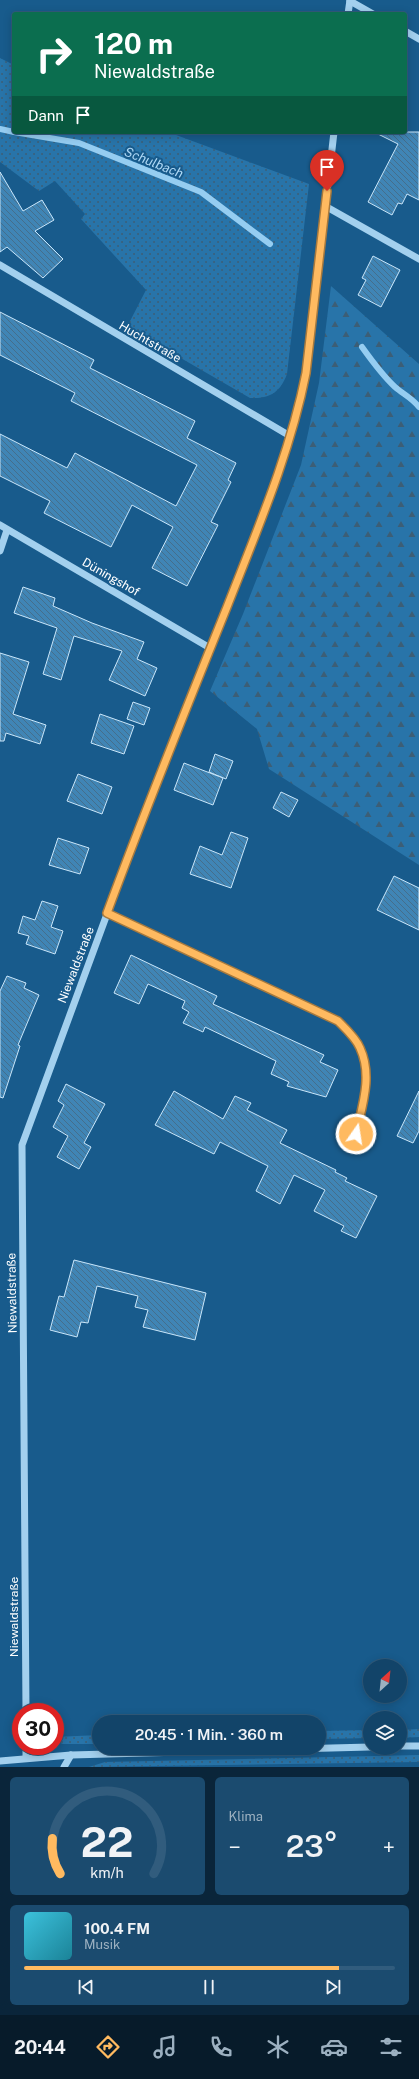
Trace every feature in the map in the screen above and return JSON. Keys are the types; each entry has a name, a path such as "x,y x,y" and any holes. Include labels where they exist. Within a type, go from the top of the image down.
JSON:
{"street":[{"path":"348,12 350,1 369,12"},
{"path":"407,32 419,39"},
{"name":"Niewaldstraße","path":"26,1703 22,1145 142,819 272,494 290,436 300,403 306,373 334,134"},
{"path":"325,206 419,259"},
{"name":"Huchtstraße","path":"0,265 290,436"},
{"name":"Düningshof","path":"0,525 210,648"},
{"path":"0,551 8,530"},
{"path":"107,913 338,1021 360,1048 365,1069 366,1087 356,1134"},
{"path":"407,1746 419,1746"},
{"path":"0,1761 72,1755 363,1747"},
{"path":"64,1767 72,1755"}],"green space":[{"path":"0,58 12,64 12,134 173,134 309,184 287,374 281,386 273,394 268,396 250,398 127,327 146,290 81,219 85,214 55,181 39,191 0,162"},
{"path":"331,286 419,364 419,865 269,769 257,729 210,691 243,614 301,465 319,383"},
{"path":"419,1729 419,1737 407,1738 407,1730"},
{"path":"363,1730 363,1738 326,1739 326,1731"},
{"path":"92,1735 92,1744 64,1744 64,1737"},
{"path":"419,1755 419,1762 89,1767 105,1762"}],"building":[{"path":"407,132 419,132 419,200 407,194 402,204 398,203 392,215 368,202 398,144 378,134 407,134"},
{"path":"0,172 23,211 42,200 54,220 35,231 63,259 43,278 7,247 0,252"},
{"path":"373,256 400,270 381,307 358,295 366,280 362,278"},
{"path":"0,312 94,360 90,368 195,421 187,438 236,463 228,480 231,482 211,522 218,525 187,586 152,568 173,527 132,505 111,547 44,513 50,501 0,476 0,434 67,468 75,453 176,506 197,465 71,401 75,393 0,355"},
{"path":"23,587 55,598 53,606 92,623 144,642 137,659 157,668 145,696 109,680 122,651 74,636 61,680 43,674 57,628 14,613"},
{"path":"0,653 29,662 13,714 46,725 40,744 6,733 4,741 0,741"},
{"path":"133,702 150,708 144,725 127,719"},
{"path":"100,714 134,726 124,754 91,743"},
{"path":"215,754 233,761 226,779 209,772"},
{"path":"184,763 223,778 213,805 174,790"},
{"path":"78,774 112,787 102,814 67,801"},
{"path":"281,792 298,800 289,817 273,808"},
{"path":"231,832 248,838 231,888 190,874 200,846 222,855"},
{"path":"58,838 89,848 80,874 49,865"},
{"path":"394,876 419,888 419,930 377,910"},
{"path":"42,901 58,906 51,927 63,931 55,954 26,944 29,936 18,933 23,916 35,920"},
{"path":"131,955 217,996 213,1004 324,1055 320,1062 338,1070 326,1097 287,1086 289,1082 271,1074 276,1061 205,1027 203,1032 183,1023 189,1012 182,1008 185,1001 148,984 139,1004 114,993"},
{"path":"7,976 26,983 24,988 39,995 18,1045 20,1046 3,1098 0,1097 0,991"},
{"path":"66,1084 105,1104 84,1143 91,1147 79,1169 57,1157 68,1136 53,1127 64,1105 58,1101"},
{"path":"174,1091 223,1119 235,1096 251,1103 247,1110 287,1130 280,1143 336,1170 335,1172 347,1178 345,1181 377,1196 356,1238 341,1231 344,1226 314,1211 325,1190 294,1175 280,1204 256,1191 268,1166 220,1142 214,1154 155,1125"},
{"path":"419,1091 419,1131 413,1143 397,1136"},
{"path":"74,1260 206,1293 195,1340 143,1327 148,1310 135,1307 138,1296 97,1286 88,1323 81,1322 77,1337 50,1330 59,1296 64,1297"}],"waterway":[{"name":"Schulbach","path":"0,129 12,132"},
{"name":"Schulbach","path":"26,134 79,143 201,192 270,244"},
{"name":"Schulbach","path":"362,347 377,368 390,382 419,407"}],"route":[{"path":"327,191 306,373 300,403 290,436 272,494 142,819 107,913 338,1021 352,1036 360,1048 365,1069 366,1087 356,1134"}]}
